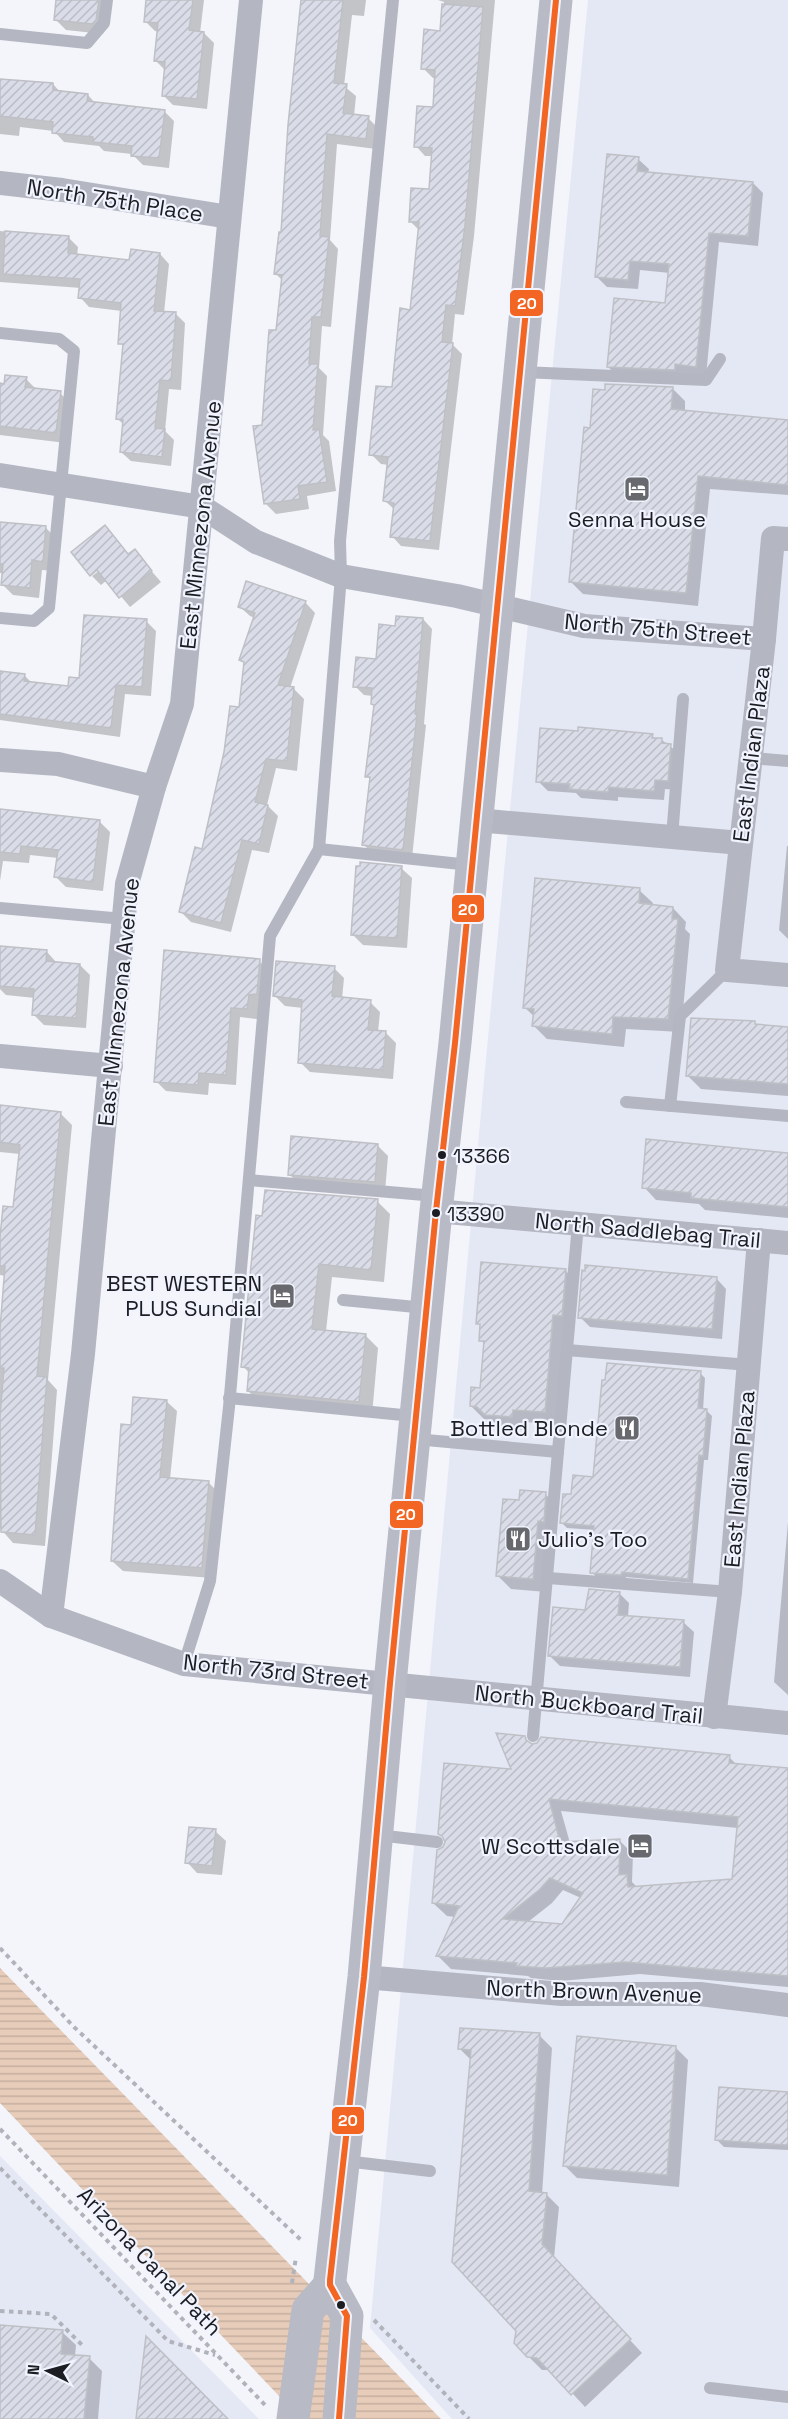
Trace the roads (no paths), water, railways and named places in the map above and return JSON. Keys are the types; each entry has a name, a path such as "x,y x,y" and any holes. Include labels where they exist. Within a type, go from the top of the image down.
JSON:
{"main road":[{"path":"339,2419 347,2316 330,2284 364,1977 390,1683 556,0"},
{"path":"281,2414 308,2310 330,2284"}],"street":[{"name":"East Minnezona Avenue","path":"51,1616 83,1354 127,884 154,787 182,704 251,0"},
{"name":"North 75th Place","path":"0,183 62,190 229,217"},
{"name":"North 75th Street","path":"0,475 202,507 256,542 341,576 457,596 584,627 764,639"},
{"name":"East Indian Plaza","path":"727,970 764,639 780,539"},
{"path":"0,760 58,764 154,787"},
{"path":"476,820 741,843"},
{"path":"727,970 788,975"},
{"path":"0,1056 111,1066"},
{"name":"North Saddlebag Trail","path":"437,1203 578,1224 788,1243"},
{"name":"East Indian Plaza","path":"714,1717 730,1592 759,1240"},
{"name":"North 73rd Street","path":"0,1581 51,1616 184,1664 390,1683"},
{"name":"North Buckboard Trail","path":"390,1683 788,1723"},
{"name":"North Brown Avenue","path":"364,1977 562,1994 700,1994 788,2005"}],"lane":[{"path":"0,34 87,43 105,23 107,0"},
{"path":"184,1664 210,1581 230,1398 270,936 319,849 341,576 340,541 393,0"},
{"path":"0,333 59,339 74,351 49,608 34,621 0,618"},
{"path":"520,372 706,380 720,359"},
{"path":"672,837 683,699"},
{"path":"751,758 788,761"},
{"path":"319,849 472,866"},
{"path":"0,908 124,919"},
{"path":"670,1106 680,1016 727,970"},
{"path":"626,1102 788,1116"},
{"path":"249,1180 437,1203"},
{"path":"533,1736 578,1224"},
{"path":"344,1300 427,1308"},
{"path":"567,1350 749,1365"},
{"path":"230,1398 558,1452"},
{"path":"548,1578 730,1592"},
{"path":"376,1835 437,1842"},
{"path":"343,2161 430,2171"},
{"path":"710,2388 788,2397"}],"place":[{"name":"Senna House","path":"637,489"},
{"name":"13366","path":"442,1155"},
{"name":"13390","path":"436,1213"},
{"name":"BEST WESTERN PLUS Sundial","path":"282,1296"},
{"name":"Bottled Blonde","path":"627,1428"},
{"name":"Julio's Too","path":"518,1539"},
{"name":"W Scottsdale","path":"640,1846"}]}
